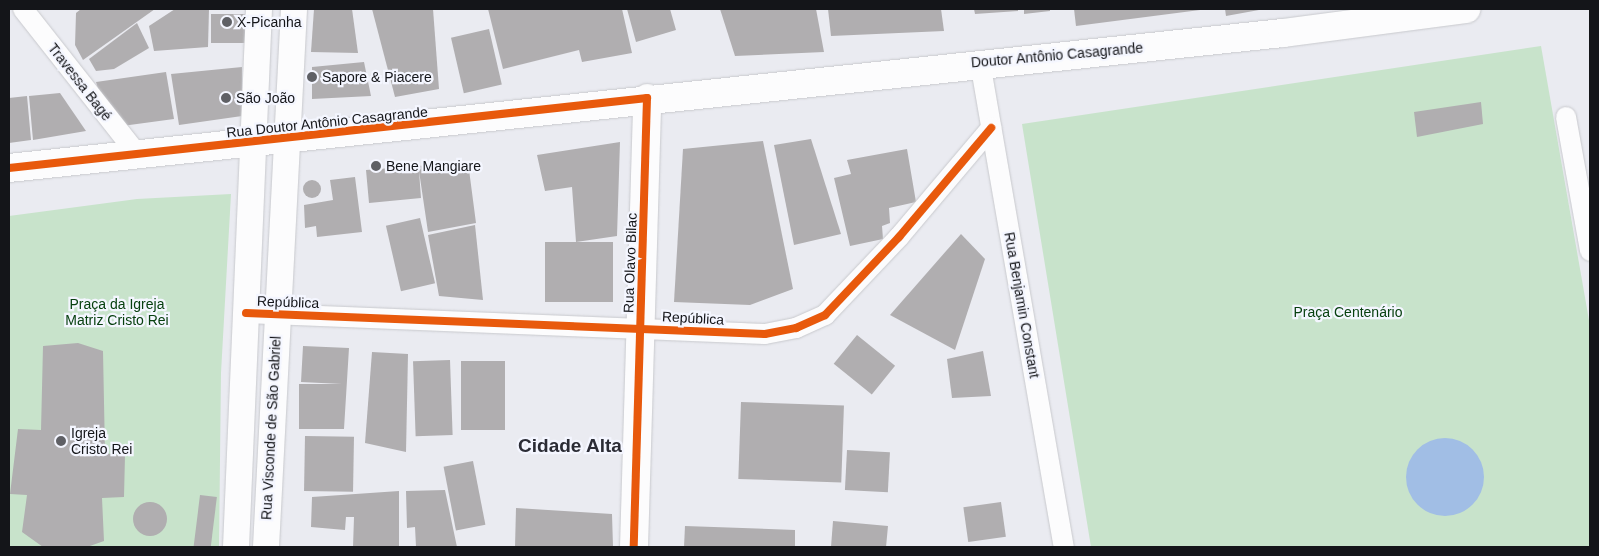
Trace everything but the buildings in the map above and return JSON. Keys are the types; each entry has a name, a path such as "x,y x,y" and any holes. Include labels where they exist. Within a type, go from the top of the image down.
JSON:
{"main road":[{"name":"Doutor Antônio Casagrande","path":"647,98 980,62 1283,33 1466,9"},
{"name":"Rua Doutor Antônio Casagrande","path":"9,168 289,140 647,98"},
{"name":"Rua Olavo Bilac","path":"634,547 647,98"}],"street":[{"name":"Travessa Bagé","path":"23,9 138,155"},
{"path":"236,547 259,9"},
{"name":"Rua Visconde de São Gabriel","path":"266,547 269,442 289,140 294,9"},
{"name":"Rua Benjamin Constant","path":"980,62 1064,547"},
{"path":"1566,117 1590,251"},
{"name":"República","path":"246,313 765,334 796,328 825,314 899,237 991,128"},
{"path":"240,437 269,442"}],"green space":[{"name":"Praça Centenário","path":"1541,46 1590,326 1590,547 1091,547 1022,124"},
{"name":"Praça da Igreja Matriz Cristo Rei","path":"231,194 221,373 219,547 9,547 9,216 137,199"}],"water":[{"path":"1445,438 1460,441 1472,450 1481,462 1484,477 1481,492 1472,504 1460,513 1445,516 1430,513 1418,504 1409,492 1406,477 1409,462 1418,450 1430,441"}],"cycle path":[{"path":"9,168 647,98 634,547"},
{"path":"246,313 765,334 796,328 825,315 899,237 991,128"}],"place":[{"name":"X-Picanha","path":"227,22"},
{"name":"Sapore & Piacere","path":"312,77"},
{"name":"São João","path":"226,98"},
{"name":"Bene Mangiare","path":"376,166"},
{"name":"Igreja Cristo Rei","path":"61,441"}],"district":[{"name":"Cidade Alta","path":"570,446"}]}
